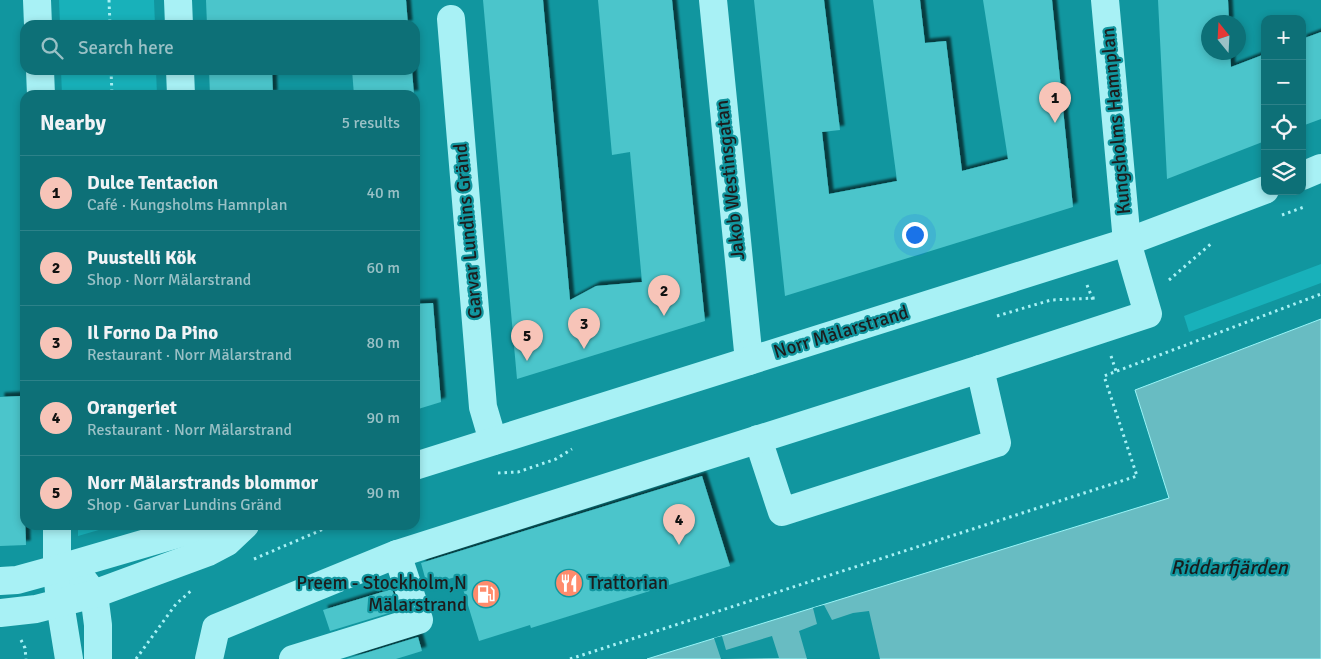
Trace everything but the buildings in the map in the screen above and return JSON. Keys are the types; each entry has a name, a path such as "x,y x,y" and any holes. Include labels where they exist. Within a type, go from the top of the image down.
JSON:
{"street":[{"path":"37,0 38,20"},
{"path":"178,0 179,20"},
{"name":"Jakob Westinsgatan","path":"713,0 749,361"},
{"name":"Kungsholms Hamnplan","path":"1102,328 1148,314 1127,242 1105,0"},
{"name":"Garvar Lundins Gränd","path":"451,19 482,407 493,441"},
{"path":"40,75 41,90"},
{"path":"180,75 181,90"},
{"path":"1306,174 1321,168"},
{"name":"Norr Mälarstrand","path":"420,464 1127,242 1261,192"},
{"path":"209,659 216,628 397,554 980,369 1102,328"},
{"path":"758,439 782,512 997,443 980,369"},
{"path":"57,530 57,569 60,603 70,659"},
{"path":"0,582 17,580 57,569 188,530"},
{"path":"182,562 199,530"},
{"path":"0,613 36,609 94,594 208,552 227,542 240,530"},
{"path":"293,659 419,620 397,554"},
{"path":"57,569 82,578 94,594 98,625 98,659"}],"path":[{"path":"109,0 110,20"},
{"path":"111,75 112,90"},
{"path":"1077,258 1116,371"},
{"path":"570,659 1136,476 1104,376 1321,294"},
{"path":"250,561 321,530"},
{"path":"136,659 176,604 198,586"},
{"path":"19,635 26,648 26,659"}],"shaded area":[{"path":"59,0 154,0 155,20 60,20"},
{"path":"61,75 156,75 157,90 62,90"},
{"path":"1321,264 1321,283 1189,332 1184,316"},
{"path":"78,530 99,530 78,536"}],"water":[{"name":"Riddarfjärden","path":"1321,319 1321,659 647,659 1169,498 1135,390"}],"pier":[{"path":"824,605 832,620 853,613 869,611 880,659 807,659 799,631 817,624 813,608"},
{"path":"722,636 726,650 772,636 779,658 721,659 714,638"}],"place":[{"name":"Dulce Tentacion","path":"1055,123"},
{"name":"Puustelli Kök","path":"664,316"},
{"name":"Il Forno Da Pino","path":"584,349"},
{"name":"Norr Mälarstrands blommor","path":"527,361"},
{"name":"Orangeriet","path":"679,545"},
{"name":"Trattorian","path":"569,583"},
{"name":"Preem - Stockholm,N Mälarstrand","path":"486,594"}]}
